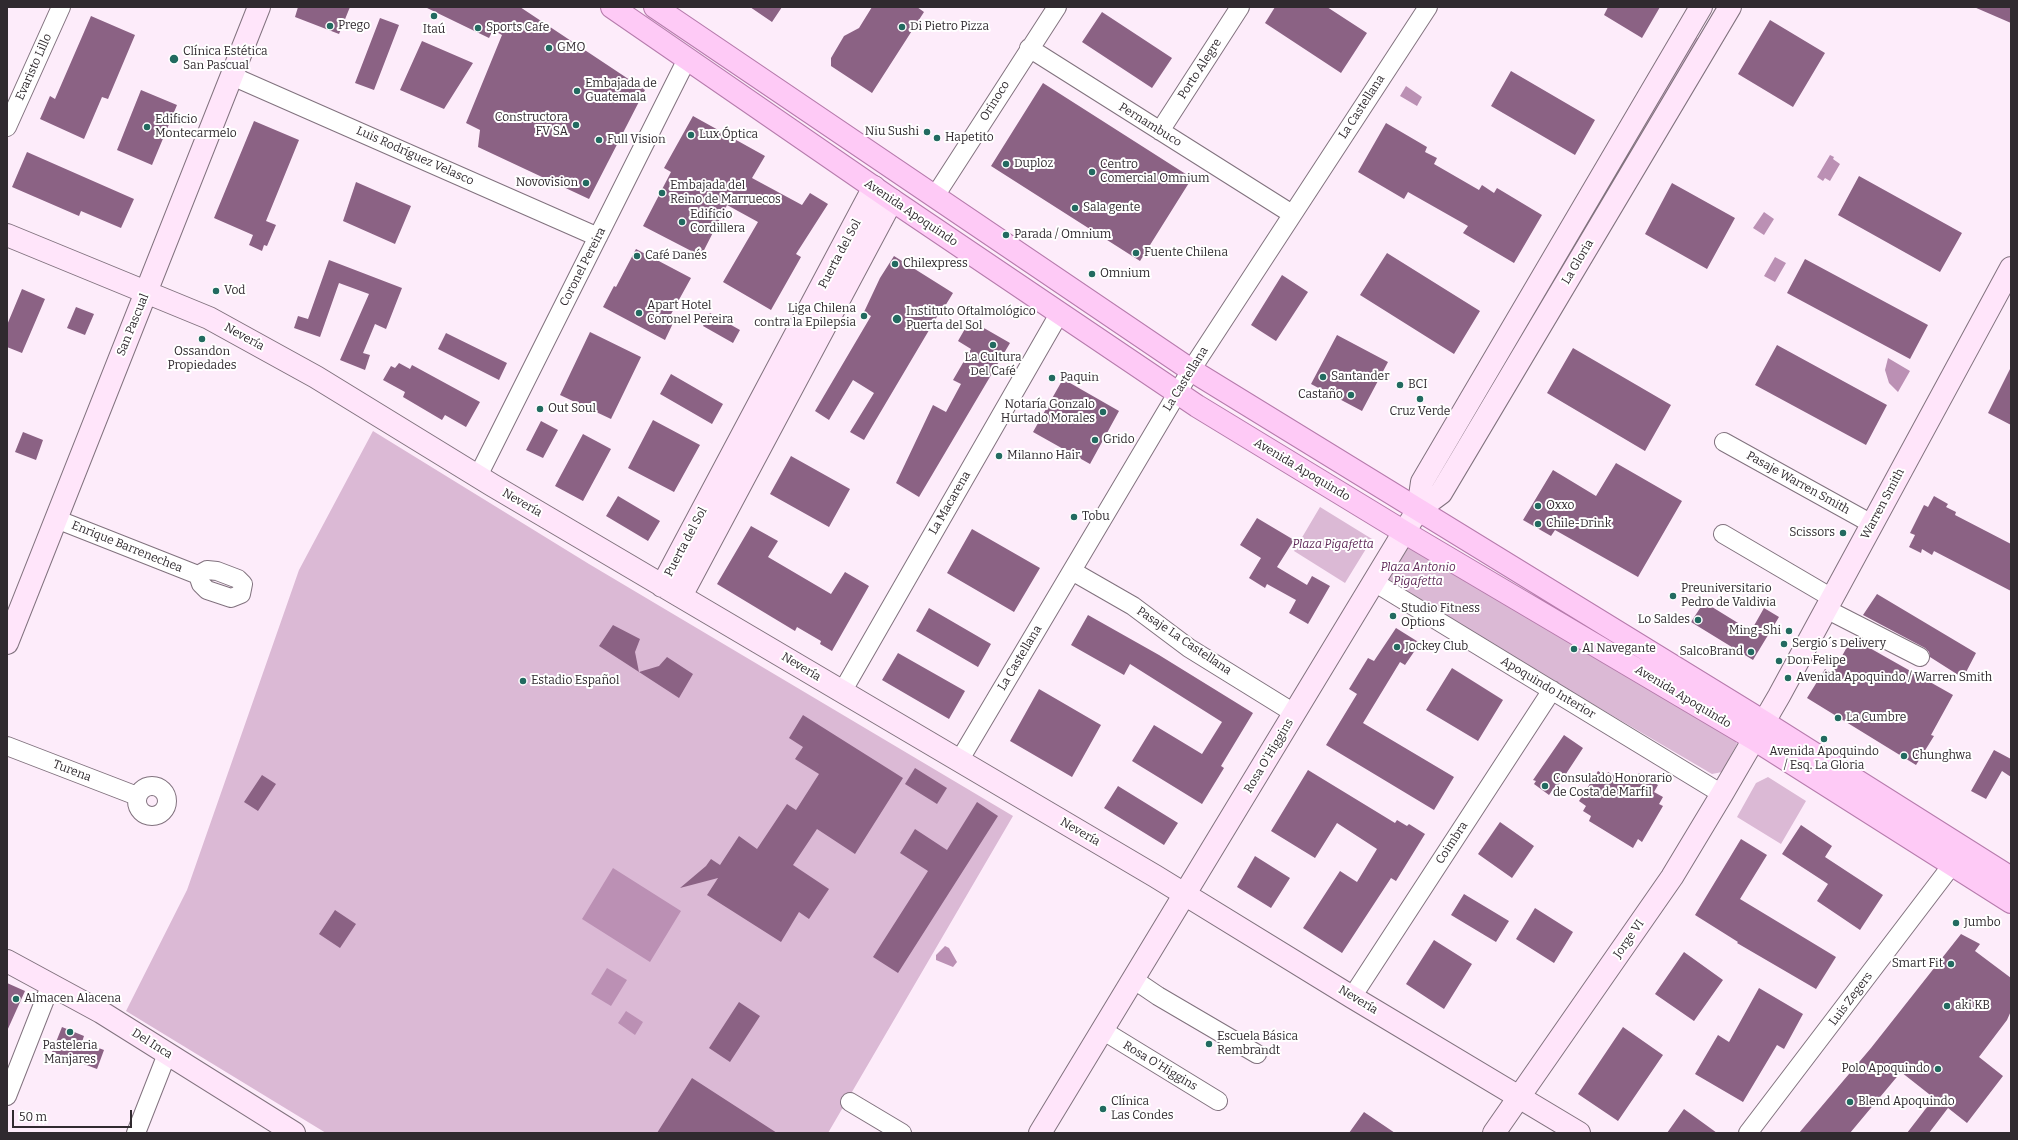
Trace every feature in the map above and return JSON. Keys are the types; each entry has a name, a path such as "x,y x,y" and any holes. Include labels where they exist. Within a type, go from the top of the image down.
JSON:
{"main road":[{"name":"Avenida Apoquindo","path":"612,7 892,200 1177,393 1404,532 1759,731 2011,878"},
{"name":"Avenida Apoquindo","path":"655,7 1191,370 1418,510 1759,731 1952,865 2011,902"}],"street":[{"name":"Evaristo Lillo","path":"7,127 61,7"},
{"name":"San Pascual","path":"7,643 259,7"},
{"name":"Orinoco","path":"934,196 1056,7"},
{"name":"Porto Alegre","path":"1160,131 1240,7"},
{"name":"La Castellana","path":"960,761 1191,370 1428,7"},
{"name":"La Gloria","path":"1404,532 1418,510 1422,482 1471,420 1643,154 1730,7"},
{"name":"La Gloria","path":"1471,420 1622,142 1696,15"},
{"path":"1696,15 1713,37"},
{"name":"Pernambuco","path":"1029,48 1292,214"},
{"name":"Coronel Pereira","path":"478,476 687,59"},
{"name":"Luis Rodríguez Velasco","path":"232,76 598,237"},
{"path":"1622,142 1643,154"},
{"name":"Puerta del Sol","path":"802,346 874,187"},
{"name":"Puerta del Sol","path":"662,586 740,462 802,346 892,200"},
{"name":"Nevería","path":"7,235 190,310 233,331 316,378 662,586 1185,894 1352,997 1579,1133"},
{"name":"Warren Smith","path":"1759,731 2011,268"},
{"name":"La Macarena","path":"842,692 1059,314"},
{"name":"Pasaje Warren Smith","path":"1724,442 1872,524"},
{"name":"Puerta del Sol","path":"681,596 740,462"},
{"name":"Enrique Barrenechea","path":"56,519 198,575"},
{"name":"Rosa O'Higgins","path":"1040,1133 1404,532"},
{"path":"1723,534 1829,603 1920,657"},
{"name":"Pasaje La Castellana","path":"1072,571 1133,606 1189,648 1294,713"},
{"name":"Apoquindo Interior","path":"1374,582 1722,794"},
{"name":"Coimbra","path":"1352,997 1552,690"},
{"name":"Jorge VI","path":"1494,1133 1672,877 1759,731"},
{"name":"Turena","path":"7,746 137,796"},
{"name":"Luis Zegers","path":"1748,1133 1952,865"},
{"name":"Del Inca","path":"7,961 101,1012 167,1054 274,1127 294,1133"},
{"path":"1133,979 1158,996 1257,1054"},
{"path":"7,1096 51,984"},
{"name":"Rosa O'Higgins","path":"1102,1030 1218,1101"},
{"path":"136,1133 167,1054"},
{"path":"850,1102 902,1133"}],"green space":[{"path":"1694,36 1703,41 1642,144 1633,138"},
{"name":"Estadio Español","path":"373,431 589,564 1013,816 828,1133 326,1133 126,1011 187,890 299,570"},
{"name":"Plaza Pigafetta","path":"1320,507 1372,539 1345,583 1294,551"},
{"name":"Plaza Antonio Pigafetta","path":"1414,546 1733,735 1737,744 1722,772 1712,774 1390,585 1387,577 1405,547"},
{"path":"1768,777 1806,801 1781,844 1737,817 1756,783"}],"shaded area":[{"path":"1406,86 1422,97 1417,106 1400,96"},
{"path":"1830,155 1840,164 1830,181 1825,178 1823,181 1817,177"},
{"path":"1764,212 1774,219 1764,235 1753,228"},
{"path":"1775,257 1786,263 1775,282 1764,276"},
{"path":"1888,358 1910,371 1898,392 1889,383 1885,370"},
{"path":"613,868 681,911 650,962 582,919"},
{"path":"945,946 949,948 957,962 953,967 936,960 936,955"},
{"path":"607,968 627,980 611,1006 591,994"},
{"path":"626,1011 643,1022 635,1035 618,1023"}],"building":[{"name":"Prego","path":"298,7 350,7 339,34 295,17"},
{"path":"425,7 520,7 645,90 589,199 478,147 480,130 466,123 502,35 493,30 489,38"},
{"path":"750,7 782,7 772,22"},
{"path":"872,7 917,7 924,12 872,93 831,66 831,58 844,36 859,28"},
{"path":"1275,7 1327,7 1367,33 1341,73 1265,23"},
{"path":"1608,7 1660,7 1642,38 1604,15"},
{"path":"1974,7 2011,7 2011,23"},
{"path":"1102,12 1172,58 1152,88 1082,42"},
{"path":"91,16 135,35 108,99 102,97 84,139 40,119 50,96 55,99"},
{"path":"380,18 399,25 374,90 355,83"},
{"path":"1770,20 1825,53 1793,107 1738,74"},
{"path":"422,41 473,63 444,109 400,90"},
{"path":"1511,71 1595,120 1575,155 1491,106"},
{"name":"Centro Comercial Omnium","path":"1043,83 1192,178 1140,261 991,166"},
{"name":"Edificio Montecarmelo","path":"141,90 177,105 152,165 117,150"},
{"path":"693,116 765,156 752,178 802,205 810,193 828,204 796,254 801,257 771,310 723,282 758,222 727,205 701,256 643,226 671,172 664,168"},
{"path":"254,121 299,140 266,221 276,225 267,246 264,245 262,251 249,245 253,235 214,218"},
{"path":"1386,123 1427,147 1425,152 1437,158 1434,164 1479,190 1482,185 1494,193 1497,188 1542,215 1514,263 1463,233 1468,226 1408,192 1404,199 1358,172"},
{"path":"27,152 134,199 121,228 81,211 79,216 12,187"},
{"path":"1859,176 1962,233 1940,272 1838,215"},
{"path":"356,182 411,206 395,244 343,221"},
{"path":"1672,183 1735,218 1707,269 1645,234"},
{"path":"636,249 691,278 670,316 675,319 665,340 603,307 614,286 616,287"},
{"path":"1387,253 1480,311 1454,354 1360,295"},
{"path":"894,256 953,293 939,316 938,315 864,440 850,432 874,393 853,380 829,420 815,411 871,316 864,312 880,278"},
{"path":"1805,259 1928,325 1910,359 1787,293"},
{"path":"329,260 402,288 386,329 375,324 363,353 370,355 365,370 340,360 369,294 339,283 320,337 294,328 298,316 308,319"},
{"path":"1282,275 1308,292 1276,341 1251,325"},
{"path":"22,289 45,299 22,353 7,347 7,325"},
{"path":"76,307 94,314 85,335 67,328"},
{"path":"710,313 740,330 733,343 703,326"},
{"path":"970,320 1010,343 919,497 896,483 933,405 946,412 961,384 953,380 971,349 958,341"},
{"path":"590,332 641,357 611,419 560,395"},
{"path":"446,333 507,363 499,380 438,349"},
{"path":"1337,335 1388,362 1362,411 1311,384"},
{"path":"1777,345 1887,405 1866,445 1755,385"},
{"path":"1573,348 1671,405 1645,451 1547,393"},
{"path":"399,363 410,369 412,365 480,402 466,427 445,415 442,420 403,397 405,392 383,380 391,366 395,368"},
{"path":"2011,367 2011,425 1988,413"},
{"path":"671,374 723,404 712,424 660,394"},
{"path":"1063,379 1119,411 1090,464 1033,432"},
{"path":"653,420 700,445 674,492 628,468"},
{"path":"541,421 558,430 543,458 526,450"},
{"path":"23,432 43,440 36,460 15,452"},
{"path":"583,434 611,449 583,501 555,486"},
{"path":"791,456 850,489 829,527 770,494"},
{"path":"1616,463 1682,501 1638,577 1555,530 1551,536 1523,520 1553,470 1596,496"},
{"path":"618,496 660,521 648,541 606,516"},
{"path":"1934,496 1948,504 1946,507 1956,512 1955,515 2011,544 2011,591 1934,551 1932,555 1922,549 1921,553 1909,547 1915,535 1910,533 1924,505 1928,507"},
{"path":"1257,518 1294,540 1277,567 1307,585 1312,576 1330,586 1308,624 1289,613 1296,600 1267,584 1265,588 1249,578 1261,558 1240,545"},
{"path":"751,526 778,541 768,557 831,594 845,572 869,586 832,651 820,644 821,641 797,627 795,631 717,584"},
{"path":"972,529 1040,568 1014,612 947,573"},
{"path":"1877,594 1976,653 1963,678 1930,657 1929,652 1925,648 1863,615"},
{"path":"1704,602 1751,631 1764,608 1779,617 1753,660 1691,622"},
{"path":"929,608 991,644 978,667 916,631"},
{"path":"1088,615 1159,655 1253,713 1221,766 1224,768 1202,804 1132,761 1154,725 1202,754 1222,722 1130,664 1124,675 1071,645"},
{"path":"613,625 640,639 635,652 639,672 599,646"},
{"path":"1396,628 1420,643 1405,665 1400,662 1363,723 1454,777 1434,810 1326,745 1357,694 1349,689 1368,658 1374,661"},
{"path":"1852,638 1953,695 1931,735 1934,736 1916,765 1807,698 1825,669 1832,674"},
{"path":"898,653 965,691 949,719 882,680"},
{"path":"667,657 693,674 679,698 639,672 659,666"},
{"path":"1452,668 1503,700 1478,741 1426,710"},
{"path":"1039,689 1101,725 1072,777 1010,741"},
{"path":"803,715 903,778 855,854 817,829 793,865 829,889 809,919 799,912 781,942 707,895 718,878 680,888 706,866 711,859 720,865 739,836 757,849 787,804 796,810 819,774 795,759 803,747 789,738"},
{"path":"1564,735 1583,748 1558,786 1556,785 1549,795 1534,784 1536,781 1533,780"},
{"path":"1994,750 2011,759 2011,777 2002,771 1986,799 1971,791"},
{"path":"915,768 947,788 937,804 905,784"},
{"path":"1308,770 1395,823 1397,820 1407,826 1409,824 1425,834 1396,881 1391,878 1342,953 1303,928 1340,871 1357,882 1377,849 1337,823 1315,858 1271,831"},
{"path":"1598,771 1606,776 1608,772 1618,778 1621,772 1635,780 1639,773 1658,785 1654,792 1663,797 1659,804 1663,806 1642,842 1638,839 1633,848 1589,821 1591,816 1583,811 1586,806 1579,801"},
{"path":"262,775 276,784 258,811 244,802"},
{"path":"1118,786 1178,823 1164,845 1104,808"},
{"path":"977,802 998,816 898,973 873,957 928,871 900,853 915,829 947,850"},
{"path":"1500,822 1534,846 1512,878 1478,854"},
{"path":"1801,825 1832,846 1825,857 1883,895 1860,930 1817,901 1828,884 1782,854"},
{"path":"1741,839 1767,855 1740,899 1836,957 1816,989 1737,943 1738,942 1695,915"},
{"path":"1255,856 1290,878 1271,908 1237,887"},
{"path":"1464,894 1509,921 1496,942 1451,915"},
{"path":"1535,908 1573,932 1554,963 1516,939"},
{"path":"335,910 356,924 340,948 319,934"},
{"path":"1961,934 1980,944 1975,951 2011,978 2011,1011 2007,1020 1979,1057 2003,1076 1967,1123 1948,1108 1929,1133 1907,1133 1934,1098 1901,1072 1850,1133 1799,1133 1871,1048"},
{"path":"1434,940 1472,964 1444,1009 1406,984"},
{"path":"1684,952 1723,980 1694,1021 1655,994"},
{"path":"7,983 25,991 7,1031"},
{"path":"1759,988 1803,1014 1784,1049 1777,1045 1743,1102 1695,1074 1718,1035 1729,1042"},
{"path":"739,1002 760,1016 730,1062 709,1048"},
{"path":"62,1027 84,1036 82,1042 104,1050 97,1069 52,1052"},
{"path":"1623,1027 1663,1055 1618,1121 1578,1094"},
{"path":"692,1078 777,1133 657,1133"},
{"path":"1684,1109 1717,1133 1667,1133"},
{"path":"1364,1112 1395,1133 1349,1133"}],"place":[{"name":"Itaú","path":"434,16"},
{"name":"Prego","path":"330,26"},
{"name":"Di Pietro Pizza","path":"902,27"},
{"name":"Sports Cafe","path":"478,28"},
{"name":"GMO","path":"549,48"},
{"name":"Clínica Estética San Pascual","path":"174,59"},
{"name":"Embajada de Guatemala","path":"577,91"},
{"name":"Constructora FV SA","path":"576,125"},
{"name":"Edificio Montecarmelo","path":"147,127"},
{"name":"Niu Sushi","path":"927,132"},
{"name":"Lux Óptica","path":"691,135"},
{"name":"Hapetito","path":"937,138"},
{"name":"Full Vision","path":"599,140"},
{"name":"Duploz","path":"1006,164"},
{"name":"Centro Comercial Omnium","path":"1092,172"},
{"name":"Novovision","path":"586,183"},
{"name":"Embajada del Reino de Marruecos","path":"662,193"},
{"name":"Sala gente","path":"1075,208"},
{"name":"Edificio Cordillera","path":"682,222"},
{"name":"Parada / Omnium","path":"1006,235"},
{"name":"Fuente Chilena","path":"1136,253"},
{"name":"Café Danés","path":"637,256"},
{"name":"Chilexpress","path":"895,264"},
{"name":"Omnium","path":"1092,274"},
{"name":"Vod","path":"216,291"},
{"name":"Apart Hotel Coronel Pereira","path":"639,313"},
{"name":"Liga Chilena contra la Epilepsia","path":"864,316"},
{"name":"Instituto Oftalmológico Puerta del Sol","path":"897,319"},
{"name":"Ossandon Propiedades","path":"202,339"},
{"name":"La Cultura Del Café","path":"993,345"},
{"name":"Santander","path":"1323,377"},
{"name":"Paquin","path":"1052,378"},
{"name":"BCI","path":"1400,385"},
{"name":"Castaño","path":"1351,395"},
{"name":"Cruz Verde","path":"1420,399"},
{"name":"Out Soul","path":"540,409"},
{"name":"Notaría Gonzalo Hurtado Morales","path":"1103,412"},
{"name":"Grido","path":"1095,440"},
{"name":"Milanno Hair","path":"999,456"},
{"name":"Oxxo","path":"1538,506"},
{"name":"Tobu","path":"1074,517"},
{"name":"Chile-Drink","path":"1538,524"},
{"name":"Scissors","path":"1843,533"},
{"name":"Preuniversitario Pedro de Valdivia","path":"1673,596"},
{"name":"Studio Fitness Options","path":"1393,616"},
{"name":"Lo Saldes","path":"1698,620"},
{"name":"Ming-Shi","path":"1789,631"},
{"name":"Sergio´s Delivery","path":"1784,644"},
{"name":"Jockey Club","path":"1397,647"},
{"name":"Al Navegante","path":"1574,649"},
{"name":"SalcoBrand","path":"1751,652"},
{"name":"Don Felipe","path":"1779,661"},
{"name":"Avenida Apoquindo / Warren Smith","path":"1788,678"},
{"name":"Estadio Español","path":"523,681"},
{"name":"La Cumbre","path":"1838,718"},
{"name":"Avenida Apoquindo / Esq. La Gloria","path":"1824,739"},
{"name":"Chunghwa","path":"1904,756"},
{"name":"Consulado Honorario de Costa de Marfil","path":"1545,786"},
{"name":"Jumbo","path":"1956,923"},
{"name":"Smart Fit","path":"1951,964"},
{"name":"Almacen Alacena","path":"16,999"},
{"name":"aki KB","path":"1947,1006"},
{"name":"Pasteleria Manjares","path":"70,1032"},
{"name":"Escuela Básica Rembrandt","path":"1209,1044"},
{"name":"Polo Apoquindo","path":"1938,1069"},
{"name":"Blend Apoquindo","path":"1850,1102"},
{"name":"Clínica Las Condes","path":"1103,1109"}]}
